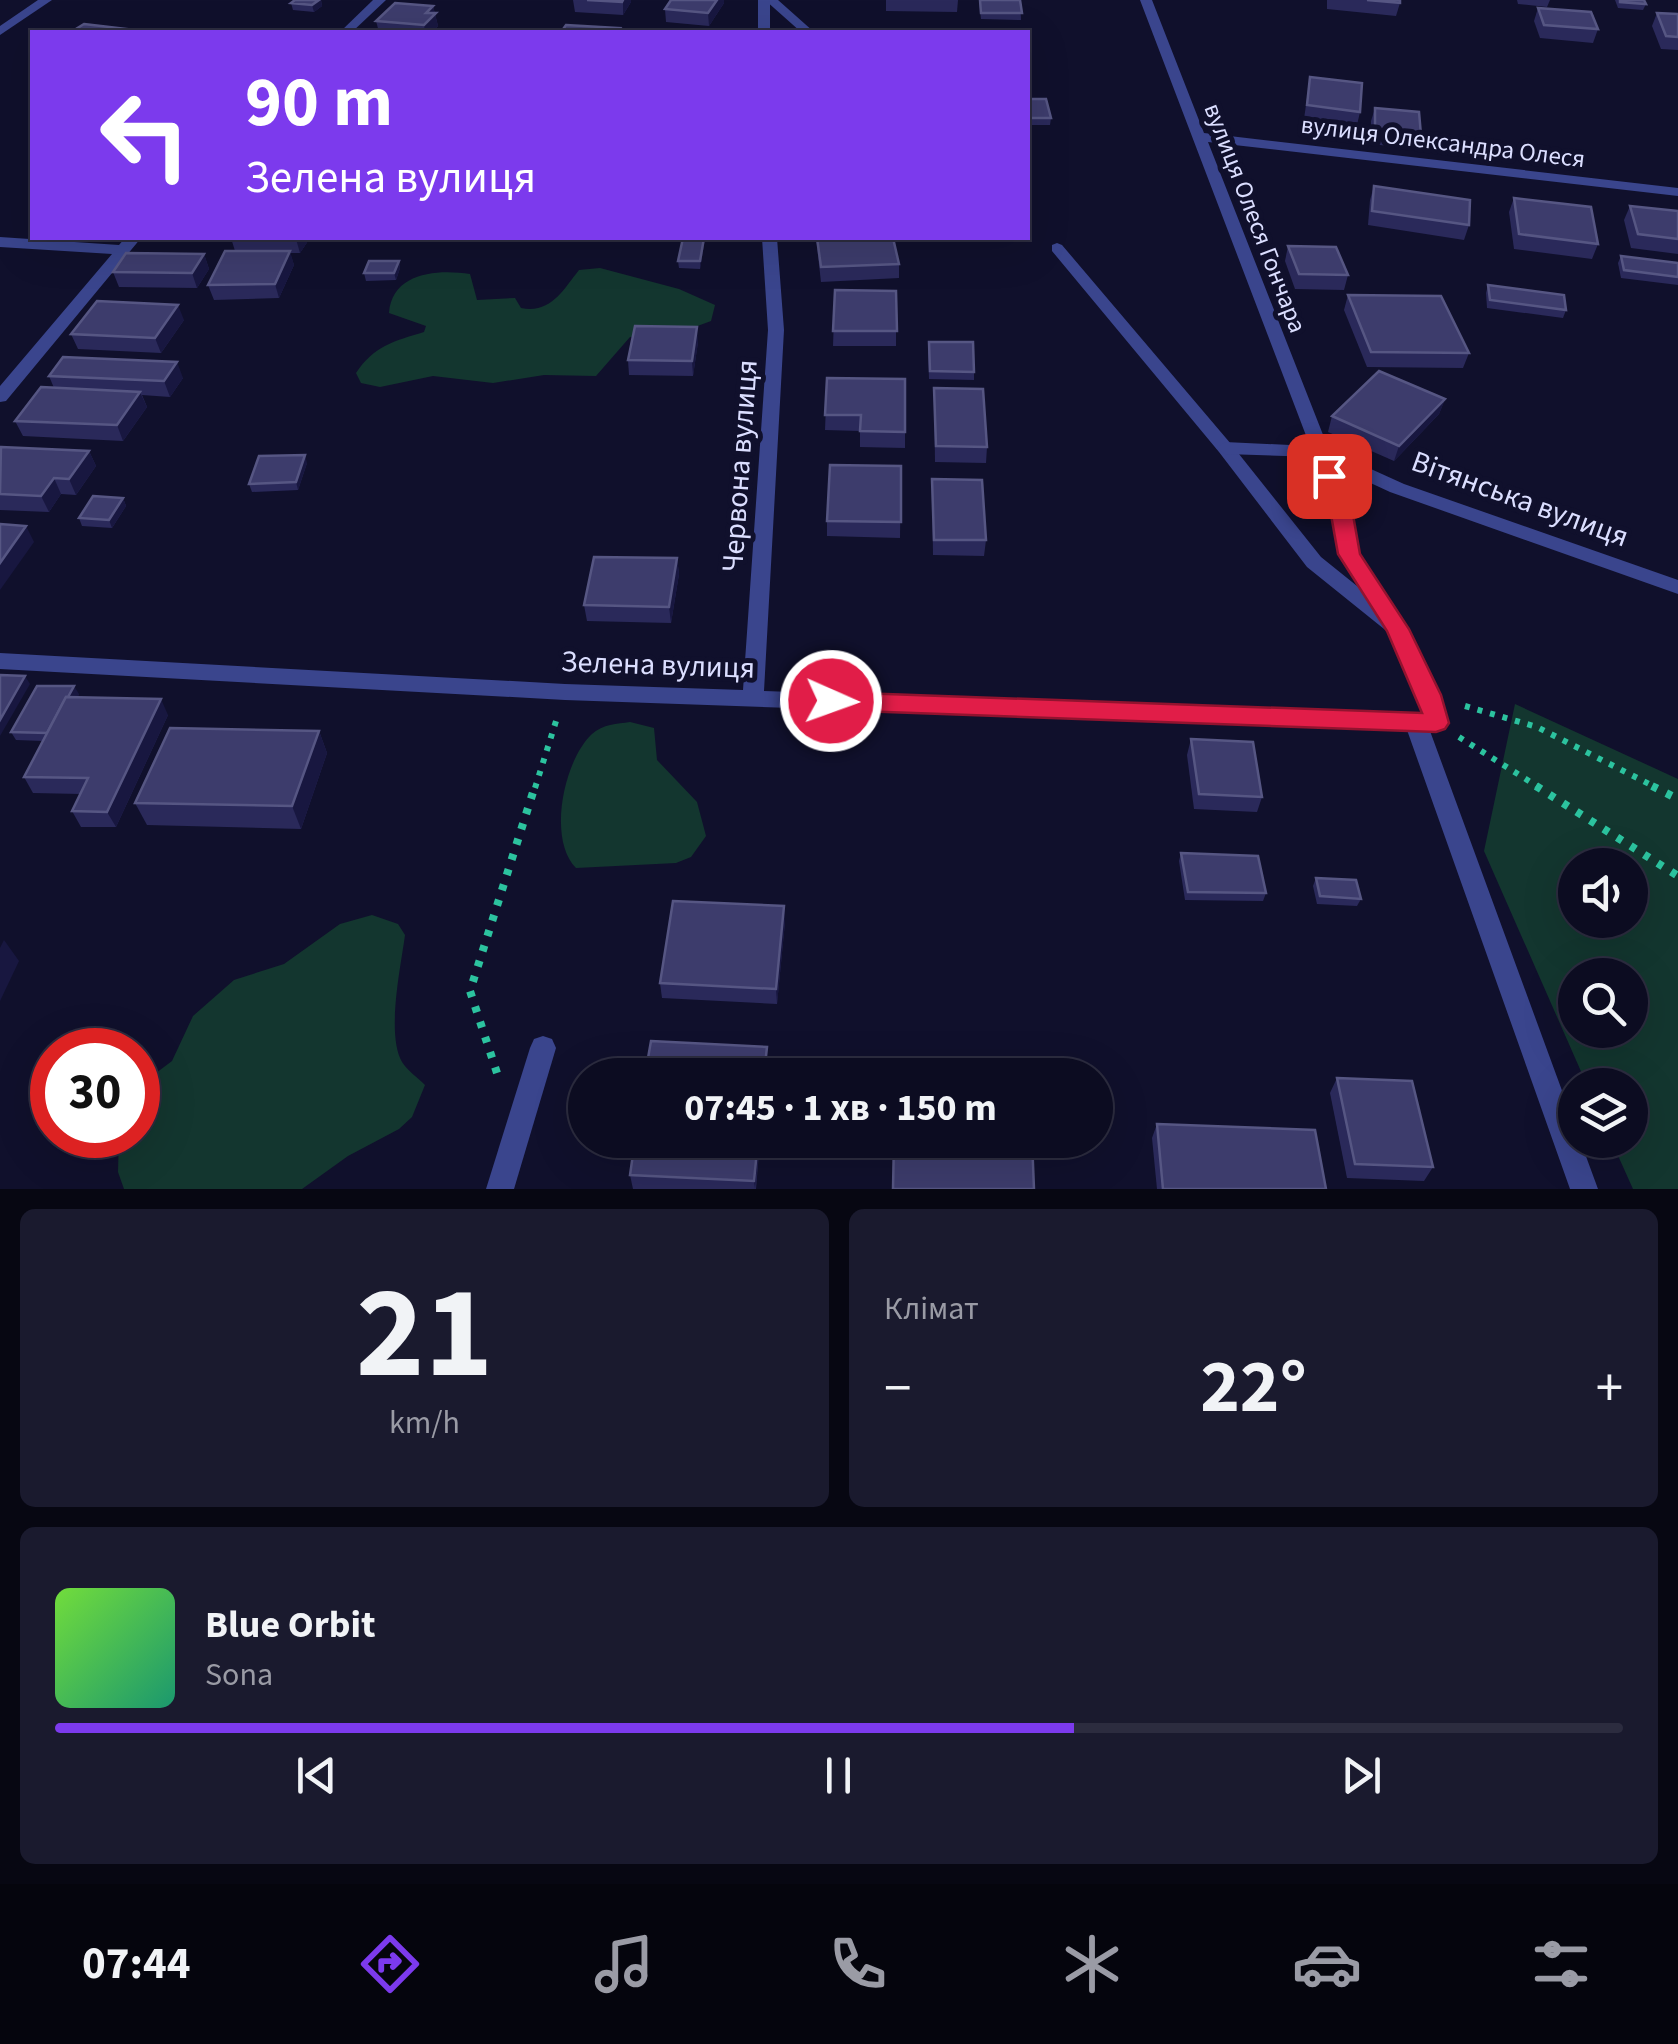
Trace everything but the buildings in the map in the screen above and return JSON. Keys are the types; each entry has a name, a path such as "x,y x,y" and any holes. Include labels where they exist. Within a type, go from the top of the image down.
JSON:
{"street":[{"path":"0,31 46,0"},
{"path":"348,30 380,0"},
{"path":"764,30 768,0"},
{"path":"768,0 806,30"},
{"name":"вулиця Олеся Гончара","path":"1146,0 1202,137 1319,452"},
{"name":"вулиця Олександра Олеся","path":"1202,137 1678,192"},
{"path":"0,396 132,240"},
{"name":"Червона вулиця","path":"754,698 776,330 770,240"},
{"path":"0,242 120,250"},
{"path":"1057,248 1225,448 1314,562 1398,629"},
{"name":"Вітянська вулиця","path":"1225,448 1319,452 1397,488 1678,587"},
{"path":"1319,452 1339,498 1349,554 1398,629 1429,695 1426,722 1584,1189"},
{"path":"1339,498 1355,483 1397,488"},
{"name":"Зелена вулиця","path":"0,661 565,692 1426,722"},
{"path":"500,1189 543,1048"}],"path":[{"path":"517,1131 470,991 565,692"},
{"path":"1429,695 1537,727 1678,799"},
{"path":"1426,722 1678,876"}],"green space":[{"path":"600,268 679,289 715,305 711,321 684,331 630,337 596,376 544,375 493,383 433,376 380,387 361,383 356,373 378,351 424,332 426,326 389,313 398,289 419,276 444,272 470,274 477,300 515,298 521,308 531,309 555,299 579,270"},
{"path":"1515,704 1678,779 1678,1189 1633,1189 1619,1158 1648,1158 1648,1068 1580,1068 1571,1048 1648,1048 1648,958 1558,958 1558,1019 1484,851"},
{"path":"630,722 654,728 657,760 697,802 706,836 691,857 676,863 576,868 562,838 567,780 582,746 592,734 610,725"},
{"path":"372,915 398,924 405,935 396,1000 397,1050 402,1062 425,1085 412,1117 302,1189 124,1189 118,1158 160,1158 160,1070 172,1061 193,1016 234,980 284,964 340,924"}],"route":[{"path":"831,701 1436,723 1429,695 1398,629 1349,554 1339,498 1329,476"}]}
